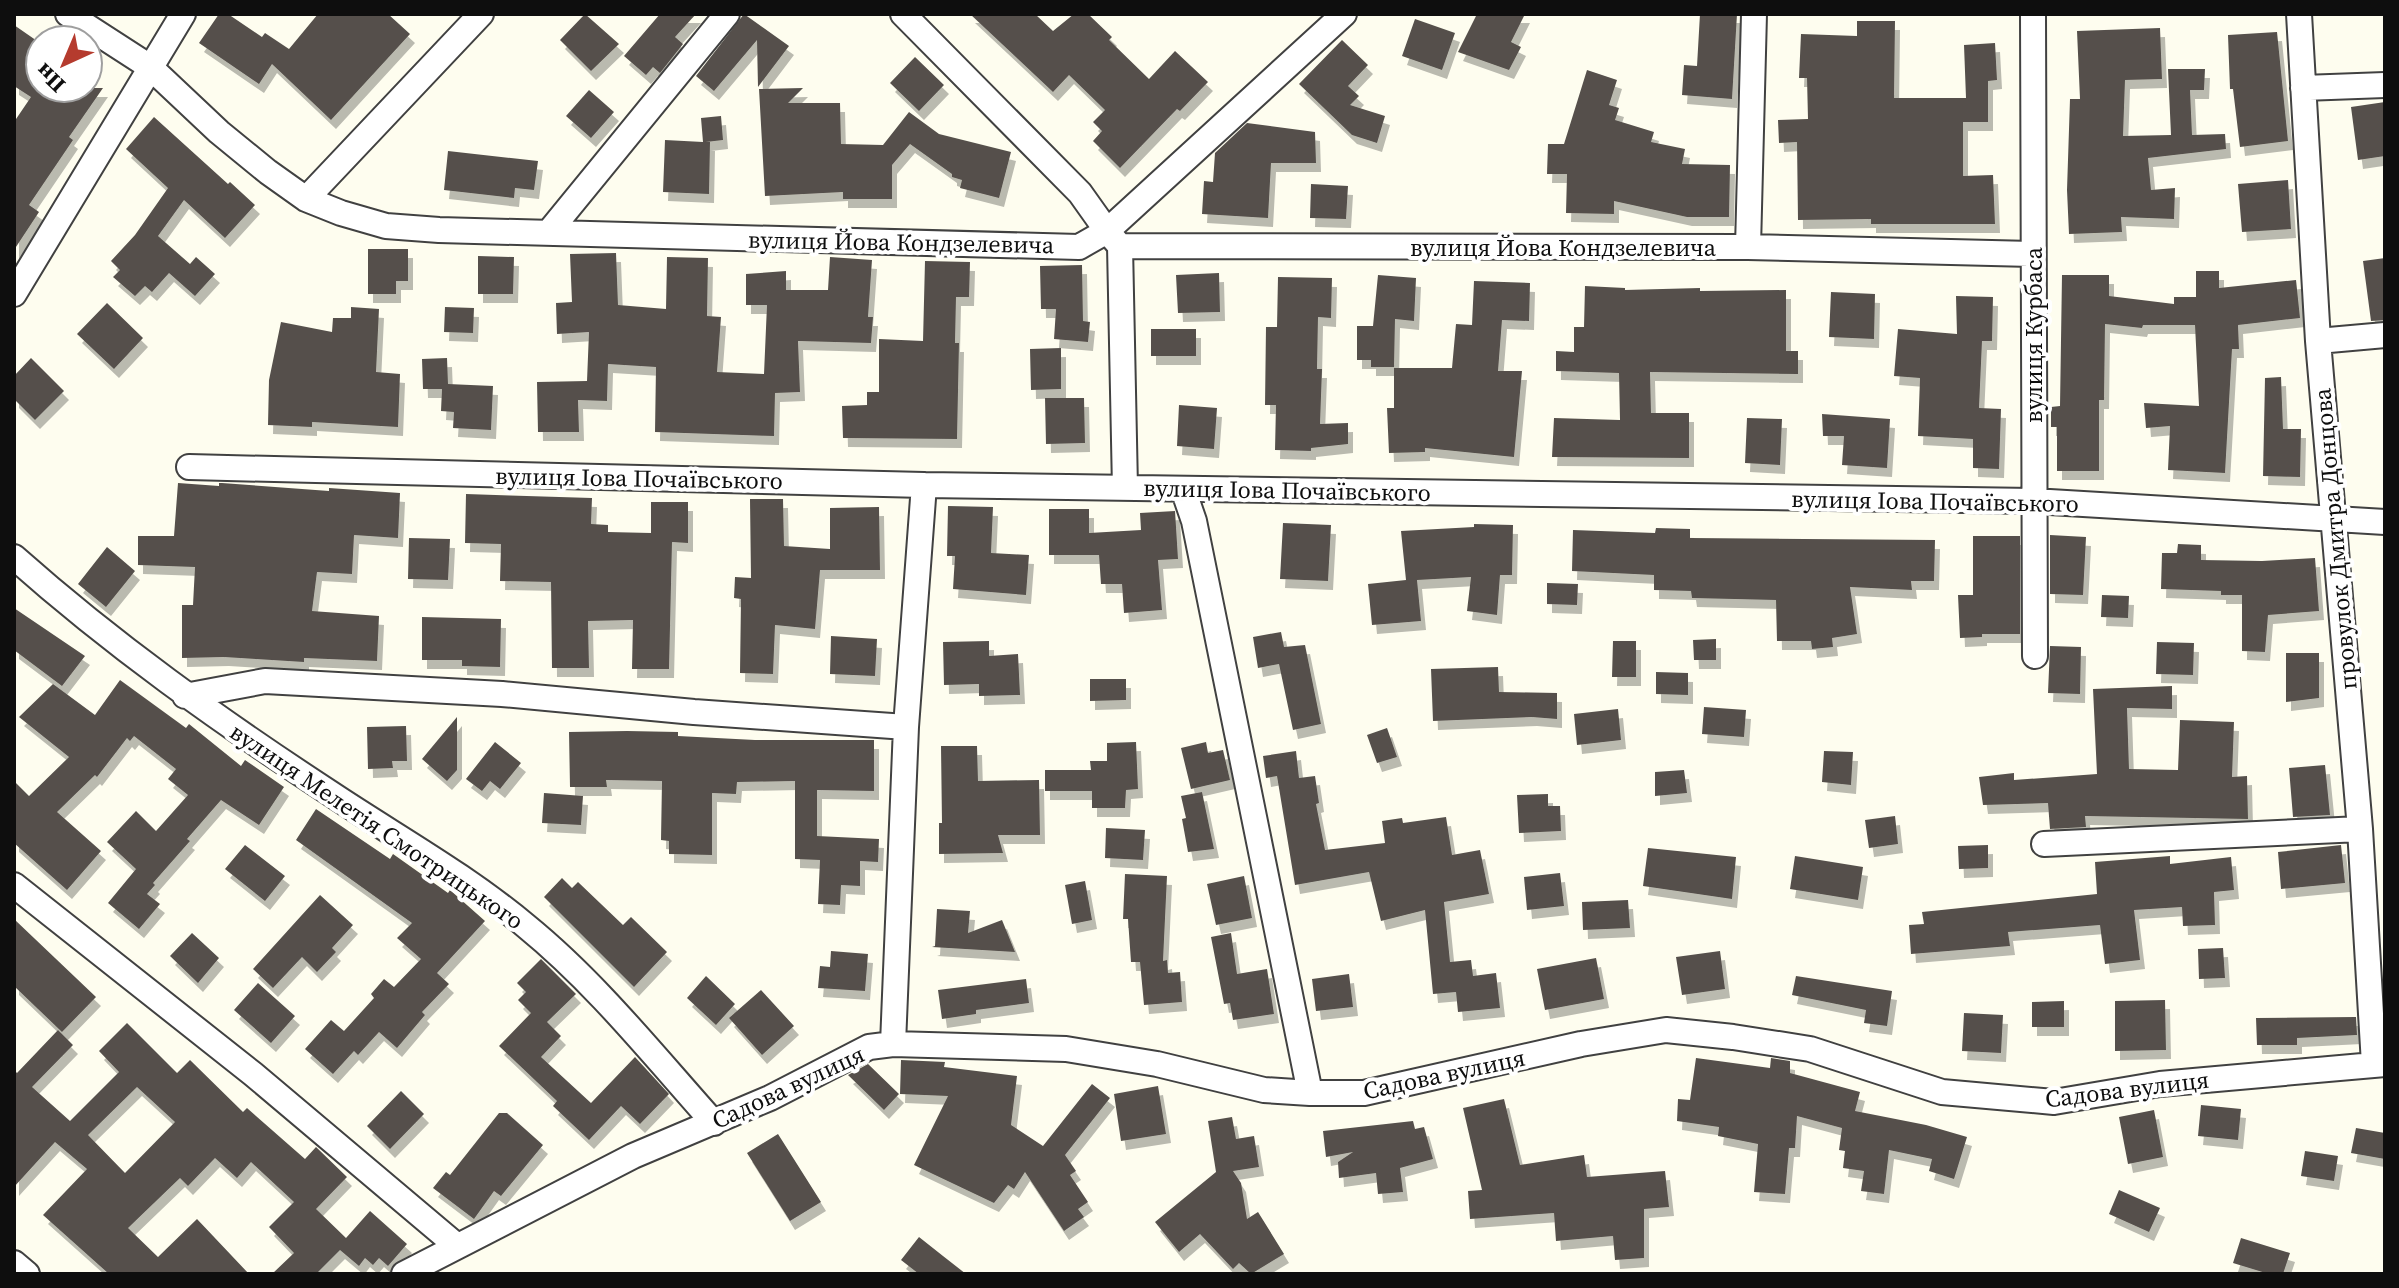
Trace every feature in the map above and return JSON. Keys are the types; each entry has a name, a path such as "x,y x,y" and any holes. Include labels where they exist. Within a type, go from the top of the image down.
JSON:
{"street":[{"name":"вулиця Йова Кондзелевича","path":"68,14 150,67 219,132 306,199 386,226 1079,247 1113,239 2032,254"},
{"path":"14,294 183,14"},
{"path":"306,199 481,14"},
{"path":"548,233 727,14"},
{"path":"903,14 1080,193 1113,239 1125,488"},
{"path":"1113,239 1344,14"},
{"path":"1748,247 1754,14"},
{"name":"вулиця Курбаса","path":"2033,14 2035,656"},
{"name":"провулок Дмитра Донцова","path":"2299,14 2318,341 2380,1064"},
{"path":"2303,88 2385,85"},
{"path":"2318,341 2385,335"},
{"name":"вулиця Іова Почаївського","path":"189,467 924,485 2033,501 2385,522"},
{"path":"893,1044 906,727 924,485"},
{"path":"1183,489 1194,521 1310,1093"},
{"name":"вулиця Мелетія Смотрицького","path":"14,557 185,696 457,874 527,926 585,980 714,1123"},
{"path":"185,696 265,681 502,694 906,727"},
{"path":"2044,844 2360,829"},
{"path":"14,885 253,1074 457,1246"},
{"name":"Садова вулиця","path":"404,1274 633,1156 770,1098 869,1047 893,1044 1066,1049 1157,1064 1264,1090 1310,1093 1364,1093 1581,1044 1666,1030 1810,1049 1942,1092 2054,1102 2160,1084 2380,1064"},
{"path":"14,1263 27,1274"}],"building":[{"path":"219,14 228,14 262,37 265,33 289,49 318,14 388,14 410,34 331,120 272,64 259,84 199,43"},
{"path":"585,14 619,44 591,71 560,40"},
{"path":"660,14 696,14 675,37 683,44 660,73 653,67 646,75 624,56"},
{"path":"744,14 789,46 758,87 757,40 714,91 696,76"},
{"path":"970,14 1035,14 1053,31 1074,14 1088,14 1112,37 1109,40 1149,79 1175,51 1208,82 1120,168 1093,141 1102,131 1093,122 1105,110 1069,75 1053,92"},
{"path":"1477,14 1525,14 1511,42 1521,47 1509,70 1458,52"},
{"path":"1700,14 1737,14 1732,99 1682,95 1684,65 1697,66"},
{"path":"1415,19 1455,33 1442,70 1402,56"},
{"path":"1857,21 1895,21 1894,98 1966,98 1964,45 1995,43 1997,80 1988,81 1988,122 1963,122 1963,176 1993,175 1995,224 1871,224 1871,219 1798,220 1797,142 1779,143 1778,120 1808,119 1807,78 1799,78 1801,34 1857,36"},
{"path":"14,25 24,32 24,92 14,86"},
{"path":"2160,28 2162,79 2125,80 2123,136 2171,135 2168,69 2205,69 2204,90 2190,90 2192,135 2225,134 2226,149 2148,158 2151,190 2175,188 2174,219 2121,217 2122,232 2069,234 2070,99 2080,99 2077,31"},
{"path":"2277,32 2288,141 2240,147 2233,89 2230,89 2228,35"},
{"path":"1342,40 1368,65 1348,86 1359,96 1350,105 1385,116 1377,143 1352,135 1299,84"},
{"path":"915,57 944,85 919,111 890,83"},
{"path":"1587,70 1617,80 1609,105 1619,108 1615,120 1654,132 1651,142 1685,149 1682,164 1730,165 1729,217 1687,217 1614,201 1614,214 1566,213 1567,174 1547,174 1548,144 1564,144"},
{"path":"803,88 788,103 840,103 841,144 883,145 909,112 939,134 1011,152 999,198 960,188 962,180 952,177 910,144 892,165 892,199 843,199 843,192 765,196 759,89"},
{"path":"589,90 614,112 591,138 566,116"},
{"path":"2385,102 2385,156 2358,160 2351,107"},
{"path":"26,104 92,104 69,137 73,140 29,205 39,212 14,250 14,122"},
{"path":"721,116 723,140 706,142 710,142 709,194 663,192 665,140 703,142 701,118"},
{"path":"154,117 255,205 225,238 184,200 158,236 190,264 196,257 215,274 195,296 169,273 152,292 145,286 135,296 113,277 120,270 111,261 135,235 168,188 126,149"},
{"path":"1247,123 1315,132 1316,163 1271,163 1268,218 1202,214 1204,181 1213,182 1215,153"},
{"path":"448,151 538,161 534,190 515,188 514,198 444,190"},
{"path":"2288,180 2291,229 2242,232 2238,184"},
{"path":"1311,184 1348,186 1346,219 1310,218"},
{"path":"368,249 408,249 408,281 396,281 396,294 368,294"},
{"path":"616,253 618,305 666,309 667,257 708,258 707,316 721,317 717,372 764,374 767,305 746,305 746,274 786,271 786,290 828,290 830,257 872,260 868,317 873,317 871,343 798,341 800,392 775,393 774,436 655,432 656,367 608,364 607,401 578,400 579,432 538,432 537,382 587,381 589,332 557,334 556,303 572,302 570,254"},
{"path":"478,256 514,257 513,294 478,294"},
{"path":"2385,258 2385,320 2371,321 2363,261"},
{"path":"925,261 970,262 969,297 956,297 955,343 959,343 957,439 843,438 842,406 867,405 867,392 879,392 879,339 923,341"},
{"path":"1082,265 1083,321 1090,322 1088,342 1054,339 1056,309 1041,309 1040,266"},
{"path":"2196,271 2219,271 2219,288 2296,280 2300,318 2238,325 2239,349 2232,349 2225,473 2168,470 2170,426 2146,428 2144,403 2199,406 2195,325 2143,325 2142,328 2105,324 2104,400 2099,400 2099,471 2057,471 2057,427 2051,427 2051,407 2060,406 2062,275 2109,275 2109,296 2174,304 2174,297 2196,297"},
{"path":"1219,273 1220,312 1178,313 1176,275"},
{"path":"1378,275 1416,278 1414,321 1395,319 1394,367 1371,367 1371,360 1357,360 1357,326 1373,326"},
{"path":"1278,277 1332,278 1331,318 1318,317 1317,369 1322,369 1320,424 1348,423 1348,444 1311,448 1311,451 1275,450 1276,405 1265,405 1266,327 1277,327"},
{"path":"1474,281 1530,283 1529,321 1502,320 1498,371 1522,371 1514,457 1425,448 1425,452 1389,453 1387,408 1394,408 1394,368 1452,368 1456,324 1472,325"},
{"path":"1585,286 1625,290 1786,290 1786,351 1798,351 1798,374 1650,372 1651,413 1689,413 1689,458 1552,457 1554,418 1620,420 1619,373 1556,371 1556,351 1574,352 1574,327 1584,327"},
{"path":"1831,292 1875,294 1874,339 1829,337"},
{"path":"1956,296 1993,297 1992,341 1982,341 1979,408 2001,409 1999,469 1973,468 1973,439 1918,436 1920,378 1894,376 1898,329 1957,334"},
{"path":"107,303 143,338 114,369 77,334"},
{"path":"351,307 379,309 376,372 400,374 398,427 312,422 312,427 268,425 269,380 281,322 332,332 333,318 351,318"},
{"path":"445,307 474,308 473,333 444,332"},
{"path":"1151,329 1196,329 1196,356 1151,356"},
{"path":"1061,348 1061,389 1031,390 1030,349"},
{"path":"31,358 64,391 35,420 14,399 14,376"},
{"path":"447,358 448,384 493,386 491,430 453,428 454,412 441,411 442,389 423,389 422,359"},
{"path":"2281,377 2283,429 2301,429 2300,477 2263,476 2265,378"},
{"path":"1045,398 1084,398 1085,443 1046,444"},
{"path":"1179,405 1217,408 1214,449 1177,446"},
{"path":"1822,414 1890,419 1887,468 1842,465 1844,436 1823,436"},
{"path":"1747,418 1782,419 1780,465 1745,463"},
{"path":"178,483 400,493 398,538 354,535 352,574 317,572 312,611 379,616 377,661 182,658 182,605 193,605 195,567 138,565 138,536 174,536"},
{"path":"466,494 592,498 591,524 608,525 608,532 651,533 651,502 688,502 688,543 672,542 669,669 632,669 633,620 588,621 589,668 552,668 551,582 500,581 501,544 465,543"},
{"path":"750,499 783,499 784,546 830,549 830,508 879,507 880,570 820,570 815,629 775,625 773,674 740,673 741,599 734,598 735,577 751,578"},
{"path":"948,506 993,507 991,553 1029,555 1026,595 953,589 955,556 947,556"},
{"path":"1049,509 1089,509 1089,533 1141,530 1140,513 1175,511 1178,559 1158,560 1162,610 1124,613 1122,584 1101,584 1099,555 1049,555"},
{"path":"1283,523 1331,525 1328,581 1280,579"},
{"path":"1474,524 1513,525 1512,575 1500,575 1497,615 1467,611 1471,577 1417,580 1421,621 1372,625 1368,584 1406,580 1401,531 1474,527"},
{"path":"1656,528 1690,529 1690,538 1935,540 1934,581 1911,581 1912,590 1850,587 1857,634 1832,638 1833,647 1812,649 1811,641 1777,641 1776,600 1692,598 1691,591 1654,590 1654,575 1572,571 1573,530 1655,533"},
{"path":"2050,535 2086,537 2083,595 2050,594"},
{"path":"1973,536 2020,536 2020,634 1982,634 1982,637 1960,638 1958,595 1973,595"},
{"path":"409,538 450,539 448,580 408,579"},
{"path":"2178,544 2201,545 2201,560 2315,558 2319,611 2268,615 2265,652 2242,651 2242,595 2221,595 2221,591 2161,589 2162,553 2177,553"},
{"path":"107,547 135,571 106,607 78,584"},
{"path":"1547,583 1578,584 1577,605 1547,604"},
{"path":"2102,595 2129,596 2128,618 2101,617"},
{"path":"14,608 85,656 62,686 14,650"},
{"path":"422,617 501,619 500,667 462,666 462,660 422,660"},
{"path":"1281,632 1284,647 1305,645 1321,724 1293,730 1279,664 1258,668 1253,637"},
{"path":"831,636 877,639 875,676 830,674"},
{"path":"1716,639 1716,660 1694,660 1693,640"},
{"path":"989,641 989,656 1018,654 1020,695 979,696 979,684 944,685 943,642"},
{"path":"1613,641 1636,641 1636,677 1612,677"},
{"path":"2157,642 2194,643 2193,675 2156,674"},
{"path":"2050,646 2081,647 2080,694 2048,693"},
{"path":"2286,653 2319,653 2319,698 2286,702"},
{"path":"1498,667 1499,692 1557,693 1557,719 1532,717 1433,721 1431,669"},
{"path":"1656,672 1688,673 1688,695 1656,694"},
{"path":"1090,679 1126,679 1126,700 1090,701"},
{"path":"120,680 186,728 189,724 241,766 245,760 284,787 259,825 221,800 153,883 155,885 147,894 160,904 139,929 108,903 136,869 107,842 136,811 156,831 188,795 168,779 176,769 134,736 130,741 127,738 97,777 95,775 57,812 101,851 67,890 14,843 14,781 29,796 69,757 19,717 53,684 95,715"},
{"path":"2172,686 2172,709 2127,708 2129,769 2178,770 2180,720 2234,722 2232,777 2247,776 2248,819 2085,816 2086,827 2050,829 2048,803 1983,805 1979,777 2014,773 2014,780 2097,774 2093,689"},
{"path":"1704,707 1746,710 1744,737 1702,734"},
{"path":"1618,709 1621,740 1577,745 1574,714"},
{"path":"457,717 457,770 447,781 422,759"},
{"path":"406,726 407,761 392,761 393,768 368,769 367,727"},
{"path":"1387,728 1397,757 1377,763 1367,735"},
{"path":"569,732 678,732 678,736 755,740 874,740 874,791 817,790 817,836 879,839 878,862 860,861 860,886 841,885 840,905 818,904 820,860 795,859 795,781 737,782 736,794 712,793 712,855 669,854 669,841 661,840 662,781 606,780 607,787 570,787"},
{"path":"495,742 521,763 500,789 490,781 482,791 466,779"},
{"path":"1136,742 1138,789 1126,790 1125,808 1092,808 1092,791 1045,791 1045,770 1091,770 1090,761 1107,761 1107,743"},
{"path":"1206,742 1208,753 1223,750 1230,780 1191,789 1181,748"},
{"path":"941,746 977,746 978,781 1039,780 1040,835 998,835 1003,853 939,854 939,823 942,823"},
{"path":"1296,751 1299,778 1315,776 1319,803 1316,804 1325,850 1385,843 1382,821 1402,818 1403,823 1446,817 1452,855 1480,850 1489,894 1444,902 1450,962 1471,960 1473,976 1496,973 1500,1008 1458,1012 1456,992 1433,994 1425,910 1381,921 1369,872 1295,885 1277,776 1266,778 1263,756"},
{"path":"1824,751 1853,752 1851,785 1822,782"},
{"path":"2325,765 2330,815 2293,817 2289,768"},
{"path":"1684,770 1687,793 1655,796 1655,772"},
{"path":"1202,792 1214,849 1188,852 1181,796"},
{"path":"544,793 583,796 581,825 542,823"},
{"path":"1548,794 1548,806 1560,806 1561,831 1519,833 1517,795"},
{"path":"316,809 390,859 393,854 448,893 450,890 485,921 437,973 449,984 422,1012 425,1015 397,1048 379,1032 358,1055 354,1051 333,1074 305,1049 331,1020 344,1031 374,998 371,994 384,979 394,987 421,959 397,938 412,923 296,840"},
{"path":"1895,816 1898,844 1869,848 1865,820"},
{"path":"1106,828 1145,830 1143,860 1105,858"},
{"path":"245,845 285,876 265,901 225,869"},
{"path":"1988,845 1988,868 1959,869 1958,846"},
{"path":"2341,845 2345,883 2281,889 2278,852"},
{"path":"1648,848 1736,857 1732,899 1643,886"},
{"path":"1795,856 1863,867 1858,900 1790,889"},
{"path":"2170,856 2170,864 2231,857 2234,890 2214,892 2215,925 2183,926 2182,907 2134,910 2140,960 2105,964 2100,925 2008,932 2010,946 1911,954 1909,925 1924,924 1922,912 2097,894 2095,862"},
{"path":"1560,873 1564,906 1527,910 1524,877"},
{"path":"1125,874 1167,876 1163,961 1167,960 1168,973 1180,972 1182,1002 1144,1005 1140,962 1131,962 1128,919 1123,919"},
{"path":"1244,876 1252,918 1216,925 1207,884"},
{"path":"562,878 572,888 578,882 623,925 631,917 667,952 634,987 544,897"},
{"path":"1085,881 1092,920 1072,924 1065,885"},
{"path":"320,895 353,925 332,948 336,952 317,972 302,957 273,988 253,969"},
{"path":"1628,900 1630,928 1583,930 1582,902"},
{"path":"937,909 970,911 968,933 1002,920 1015,952 932,947 935,946"},
{"path":"14,919 96,997 62,1032 14,986"},
{"path":"192,933 219,958 198,983 170,956"},
{"path":"1231,933 1237,974 1267,969 1274,1014 1233,1020 1230,1003 1224,1004 1211,937"},
{"path":"2223,948 2225,978 2199,979 2198,949"},
{"path":"831,951 868,954 865,991 818,988 820,966 830,967"},
{"path":"1720,951 1725,989 1682,995 1676,957"},
{"path":"1596,958 1604,999 1545,1010 1537,969"},
{"path":"541,959 576,994 547,1022 561,1036 541,1057 591,1103 635,1057 669,1094 640,1124 621,1106 589,1140 553,1106 557,1101 499,1046 531,1013 518,1000 526,992 517,983"},
{"path":"1349,974 1353,1007 1316,1011 1312,979"},
{"path":"706,976 735,1004 716,1025 687,998"},
{"path":"1796,976 1892,991 1887,1026 1864,1023 1866,1010 1792,995"},
{"path":"1026,979 1029,1003 976,1010 976,1014 942,1019 938,990"},
{"path":"258,983 295,1016 271,1043 234,1010"},
{"path":"761,990 794,1026 762,1055 729,1018"},
{"path":"2165,1000 2166,1050 2115,1051 2115,1001"},
{"path":"2064,1001 2064,1027 2032,1027 2032,1002"},
{"path":"1964,1013 2003,1015 2001,1053 1962,1051"},
{"path":"2356,1017 2357,1035 2297,1038 2297,1045 2257,1045 2256,1018"},
{"path":"127,1023 177,1073 190,1060 243,1112 247,1108 305,1159 316,1147 347,1177 316,1209 346,1238 370,1211 407,1244 388,1266 379,1258 373,1265 365,1258 359,1266 340,1250 316,1274 272,1274 294,1253 269,1227 294,1202 251,1162 237,1178 215,1158 188,1186 180,1178 128,1228 158,1257 197,1219 249,1274 109,1274 43,1215 87,1169 55,1142 14,1187 14,1070 17,1073 58,1030 73,1045 32,1087 70,1121 119,1072 99,1051","holes":["137,1087 175,1122 125,1173 88,1135"]},
{"path":"1696,1058 1770,1068 1771,1058 1790,1061 1790,1073 1860,1092 1855,1111 1926,1125 1967,1137 1954,1179 1929,1171 1932,1159 1889,1150 1884,1194 1861,1191 1864,1171 1843,1168 1845,1151 1839,1150 1842,1128 1797,1116 1795,1148 1789,1148 1785,1194 1754,1192 1758,1144 1718,1136 1719,1127 1677,1121 1678,1099 1690,1100"},
{"path":"901,1060 945,1062 944,1067 1017,1076 1011,1125 1043,1146 1092,1084 1110,1098 1065,1155 1076,1171 1070,1175 1088,1202 1078,1209 1084,1217 1064,1231 1025,1172 1014,1189 1008,1185 994,1203 914,1165 948,1096 900,1094"},
{"path":"868,1064 899,1094 884,1110 848,1075"},
{"path":"1158,1086 1166,1134 1121,1141 1114,1094"},
{"path":"401,1091 424,1114 390,1149 367,1126"},
{"path":"1504,1099 1520,1165 1584,1155 1587,1177 1665,1171 1669,1207 1644,1209 1644,1258 1615,1260 1613,1236 1556,1241 1554,1213 1470,1219 1468,1191 1482,1190 1463,1108"},
{"path":"2201,1105 2241,1109 2238,1140 2198,1136"},
{"path":"2154,1110 2163,1157 2128,1164 2119,1117"},
{"path":"499,1113 507,1113 543,1145 501,1196 494,1191 474,1219 433,1188 446,1172 450,1175"},
{"path":"1232,1117 1236,1139 1254,1136 1259,1167 1233,1171 1241,1183 1247,1219 1258,1212 1284,1254 1251,1274 1239,1263 1233,1269 1200,1234 1179,1252 1155,1222 1216,1172 1208,1121"},
{"path":"1413,1121 1415,1129 1424,1127 1433,1159 1400,1168 1403,1192 1378,1194 1376,1173 1339,1178 1338,1162 1353,1152 1326,1157 1323,1131"},
{"path":"2356,1128 2385,1133 2385,1159 2351,1153"},
{"path":"778,1134 821,1202 790,1221 747,1153"},
{"path":"2305,1151 2338,1156 2334,1181 2301,1176"},
{"path":"2119,1190 2160,1208 2149,1232 2109,1214"},
{"path":"919,1237 966,1274 919,1274 901,1260"},
{"path":"2241,1238 2290,1253 2283,1274 2269,1274 2233,1263"}]}
